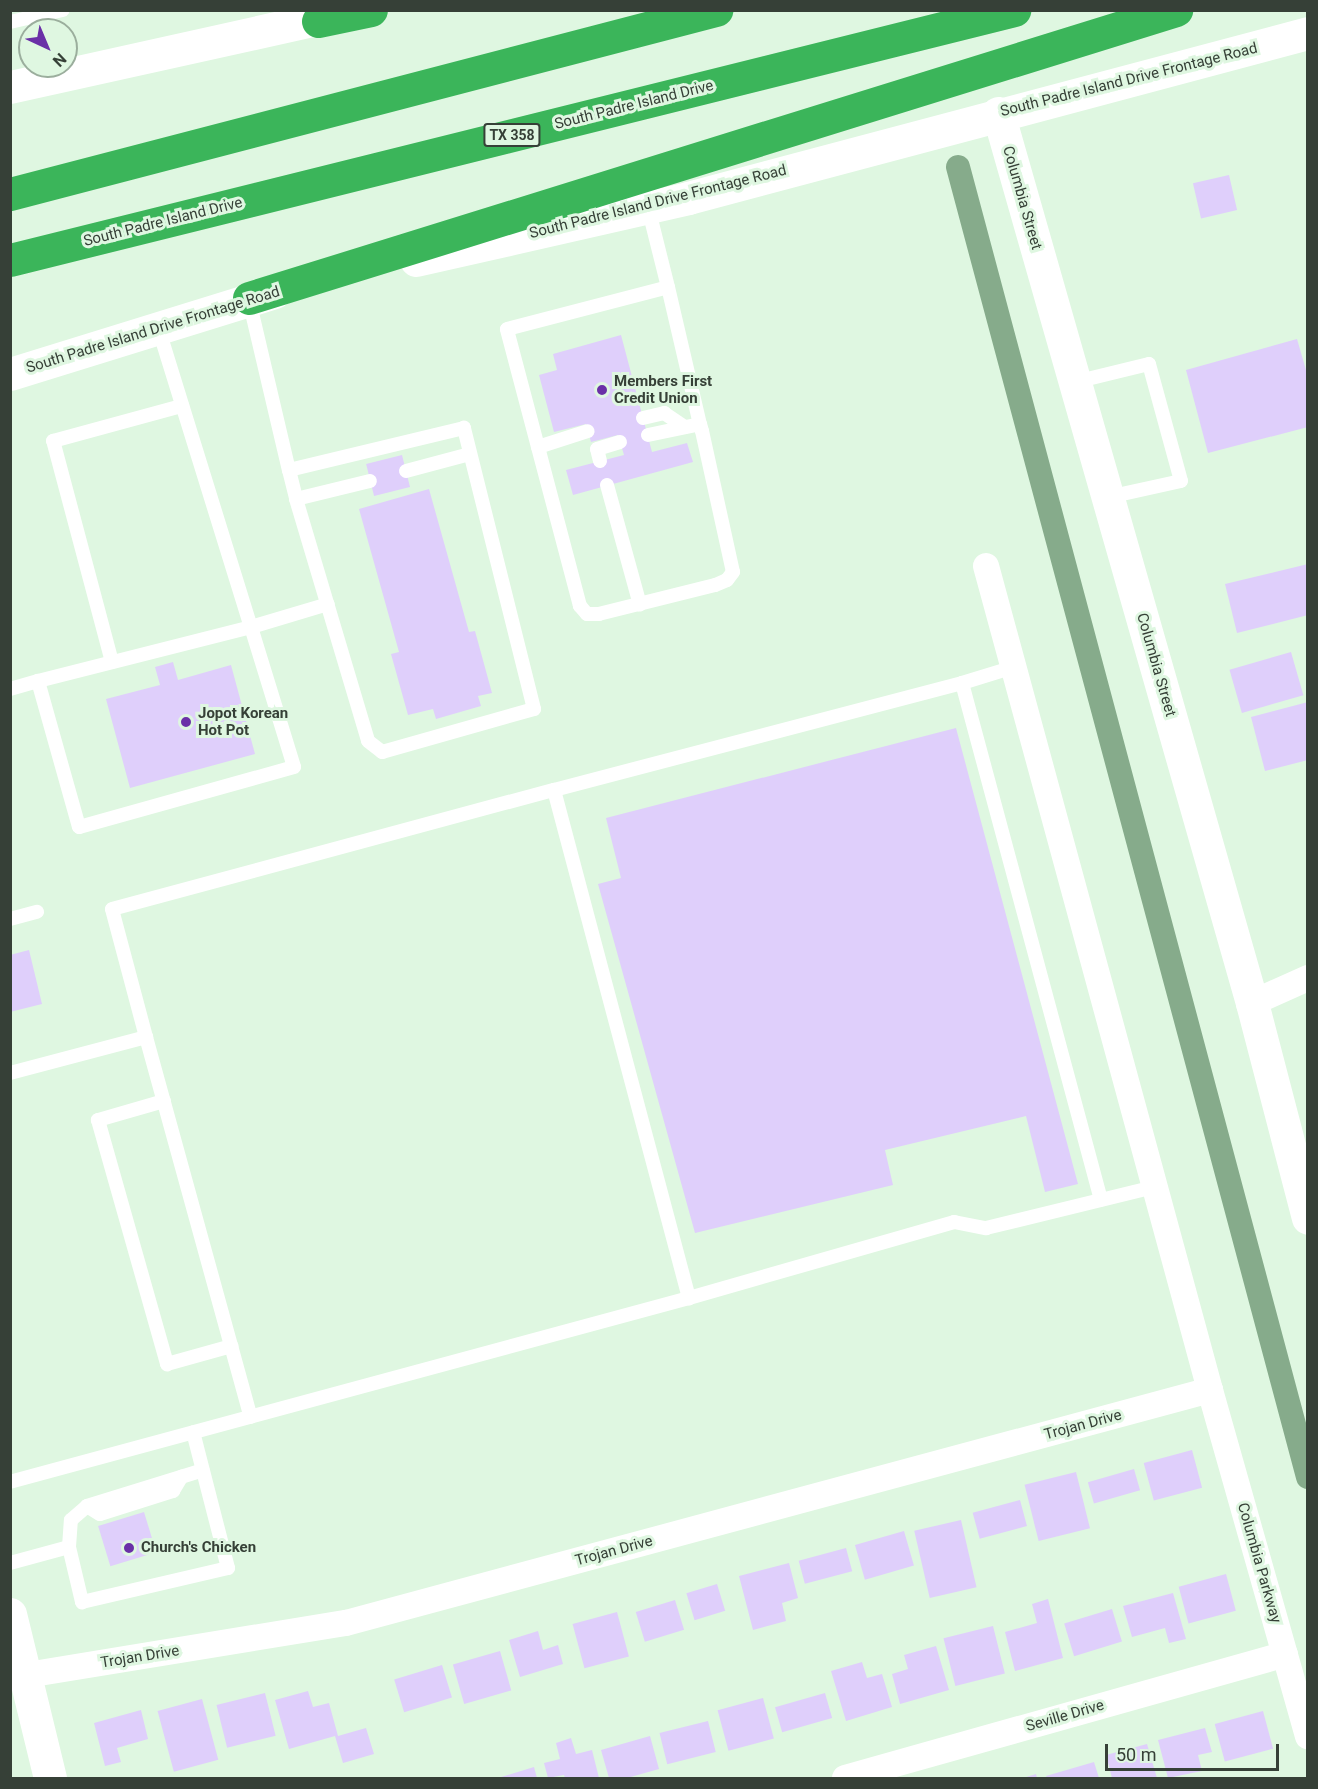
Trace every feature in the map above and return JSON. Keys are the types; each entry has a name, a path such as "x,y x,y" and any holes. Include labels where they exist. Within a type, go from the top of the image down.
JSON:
{"highway":[{"path":"313,18 371,10"},
{"path":"10,194 716,10"},
{"name":"South Padre Island Drive","path":"10,260 1014,10"},
{"path":"249,298 1176,10"}],"main road":[{"path":"78,66 355,10"},
{"name":"South Padre Island Drive Frontage Road","path":"10,374 249,298 648,207 1308,33"},
{"path":"10,87 35,78"},
{"name":"Columbia Street","path":"998,114 1252,1003 1308,1218"},
{"path":"10,1614 19,1678 50,1779"}],"street":[{"name":"Columbia Parkway","path":"986,566 1154,1187 1308,1736"},
{"path":"1252,1003 1308,978"},
{"name":"Trojan Drive","path":"19,1678 346,1623 1210,1390"},
{"name":"Seville Drive","path":"845,1779 1285,1654"}],"lane":[{"path":"10,22 63,10"},
{"path":"648,207 668,287 734,572 727,580 715,585 599,614 587,614 580,606 507,329 668,287"},
{"path":"249,298 289,470 296,499 368,741 382,752 534,709 464,428 289,470"},
{"path":"38,681 79,827 294,767 158,327"},
{"path":"1075,382 1149,364 1181,481 1108,496"},
{"path":"112,662 53,441 182,405"},
{"path":"643,418 664,413 685,427"},
{"path":"648,435 700,424"},
{"path":"538,447 588,431"},
{"path":"600,461 597,449 620,442"},
{"path":"406,471 470,454"},
{"path":"296,499 370,481"},
{"path":"607,485 640,604"},
{"path":"10,688 250,627 327,604"},
{"path":"251,1417 112,909 962,683 1014,667"},
{"path":"962,683 1101,1200"},
{"path":"554,790 689,1298"},
{"path":"10,919 37,912"},
{"path":"10,1073 146,1036"},
{"path":"164,1101 98,1120 167,1364 232,1346"},
{"path":"10,1482 689,1298 954,1222 987,1228 1154,1187"},
{"path":"193,1432 228,1568 82,1602 69,1547 71,1520 87,1506 202,1470"},
{"path":"10,1563 69,1547"}],"building":[{"path":"1229,175 1237,210 1201,218 1193,183"},
{"path":"621,335 652,452 687,443 693,462 573,495 566,470 624,455 618,435 591,442 586,424 554,432 539,375 557,370 553,354"},
{"path":"1297,339 1308,377 1308,427 1208,453 1186,370"},
{"path":"402,455 410,487 374,496 366,464"},
{"path":"429,489 469,632 475,631 492,693 478,696 481,706 436,719 433,709 408,715 391,654 399,652 359,509"},
{"path":"1308,564 1308,615 1237,633 1225,584"},
{"path":"1291,652 1303,695 1242,713 1229,670"},
{"path":"173,662 178,680 231,665 255,754 130,788 106,699 160,685 155,667"},
{"path":"1308,702 1308,760 1265,771 1251,717"},
{"path":"956,728 1078,1184 1045,1192 1026,1116 885,1150 893,1185 695,1233 598,884 621,878 606,818"},
{"path":"29,950 42,1004 10,1012 10,955"},
{"path":"1192,1450 1202,1488 1154,1501 1144,1463"},
{"path":"1134,1469 1140,1490 1094,1503 1088,1482"},
{"path":"1076,1472 1090,1528 1039,1541 1025,1485"},
{"path":"1020,1500 1027,1526 980,1539 973,1513"},
{"path":"144,1512 156,1552 110,1566 98,1526"},
{"path":"961,1520 977,1587 930,1598 914,1531"},
{"path":"904,1531 914,1566 865,1580 855,1545"},
{"path":"846,1548 852,1571 805,1584 799,1561"},
{"path":"789,1563 798,1598 782,1603 786,1621 753,1630 739,1576"},
{"path":"1226,1574 1236,1611 1189,1623 1179,1587"},
{"path":"717,1584 725,1611 695,1620 686,1593"},
{"path":"1173,1593 1186,1639 1169,1643 1165,1628 1132,1637 1123,1606"},
{"path":"1048,1599 1063,1658 1015,1671 1005,1632 1037,1623 1032,1604"},
{"path":"675,1600 684,1630 645,1642 636,1612"},
{"path":"1112,1609 1122,1642 1074,1656 1064,1624"},
{"path":"617,1612 629,1656 584,1668 573,1624"},
{"path":"993,1626 1005,1674 955,1686 944,1638"},
{"path":"538,1631 543,1650 558,1645 563,1664 520,1677 509,1640"},
{"path":"936,1646 949,1690 900,1704 892,1674 908,1669 904,1655"},
{"path":"500,1651 511,1690 464,1704 453,1665"},
{"path":"862,1662 867,1678 882,1674 892,1707 846,1721 831,1671"},
{"path":"442,1665 452,1698 404,1712 394,1680"},
{"path":"308,1691 313,1707 329,1703 338,1736 366,1728 374,1754 343,1763 335,1736 289,1749 275,1700"},
{"path":"265,1693 276,1736 227,1748 216,1705"},
{"path":"825,1693 832,1718 782,1732 775,1707"},
{"path":"763,1698 774,1739 728,1751 718,1710"},
{"path":"202,1699 218,1760 174,1772 158,1711"},
{"path":"141,1710 148,1739 117,1748 121,1762 105,1766 94,1723"},
{"path":"1263,1711 1273,1749 1225,1762 1215,1724"},
{"path":"708,1721 716,1752 667,1764 659,1733"},
{"path":"1205,1728 1212,1752 1198,1755 1202,1771 1168,1778 1158,1740"},
{"path":"650,1736 659,1769 627,1778 609,1778 601,1750"},
{"path":"571,1738 576,1754 592,1750 599,1778 565,1778 564,1775 548,1778 544,1763 560,1759 556,1743"},
{"path":"1147,1744 1157,1778 1112,1778 1106,1755"},
{"path":"1094,1762 1099,1778 1047,1778 1046,1776"},
{"path":"534,1767 537,1778 498,1778"},
{"path":"1036,1774 1037,1778 1023,1778"}],"waterway":[{"path":"958,167 1308,1477"}],"place":[{"name":"Members First Credit Union","path":"602,390"},
{"name":"Jopot Korean Hot Pot","path":"186,722"},
{"name":"Church's Chicken","path":"129,1548"}]}
